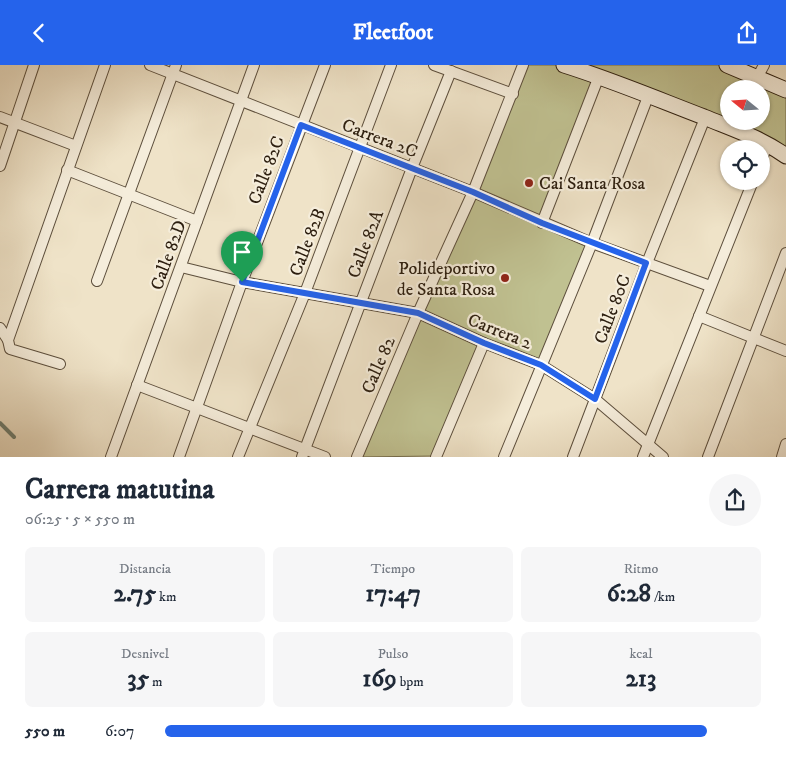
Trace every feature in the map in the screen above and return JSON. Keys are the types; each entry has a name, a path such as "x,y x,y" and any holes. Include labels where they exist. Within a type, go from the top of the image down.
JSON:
{"main road":[{"path":"564,65 649,94 705,118 720,121"},
{"path":"726,65 748,80"},
{"path":"770,87 786,90"},
{"path":"745,130 763,140"},
{"path":"770,144 786,156"}],"street":[{"path":"0,166 34,65"},
{"path":"8,340 105,65"},
{"name":"Carrera 2C","path":"150,65 174,69 241,101 473,192 542,223 710,286"},
{"name":"Calle 82D","path":"111,457 254,65"},
{"name":"Calle 82C","path":"180,457 242,282 325,65"},
{"name":"Calle 82B","path":"238,457 305,293 391,65"},
{"path":"434,65 513,94"},
{"name":"Calle 82","path":"357,457 418,313 473,192 523,65"},
{"path":"755,80 764,65"},
{"path":"97,281 174,69"},
{"name":"Calle 82A","path":"303,453 451,71"},
{"path":"542,223 599,76"},
{"path":"504,457 592,243 649,94"},
{"path":"0,117 76,146"},
{"name":"Calle 80C","path":"573,457 646,263 705,118"},
{"path":"67,170 198,221"},
{"path":"643,457 749,190"},
{"path":"708,457 786,253"},
{"name":"Carrera 2","path":"181,267 242,282 418,313 484,343 541,365 595,399 664,457"},
{"path":"699,316 786,351"},
{"path":"0,328 8,340 10,349 60,364"},
{"path":"436,457 484,343"},
{"path":"137,385 250,428 303,453 325,457"},
{"path":"782,457 786,444"}],"green space":[{"path":"523,65 727,65 762,80 720,80 720,128 599,76 542,222 592,243 541,365 484,343 436,456 357,457"},
{"path":"770,83 786,90 786,156 770,149 770,140 749,140 725,130 770,130"}],"waterway":[{"path":"0,423 14,437"}],"place":[{"name":"Cai Santa Rosa","path":"529,183"},
{"name":"Polideportivo de Santa Rosa","path":"505,278"}],"route":[{"path":"301,125 473,192 542,223 646,263 595,399 541,365 484,343 418,313 242,282 301,125"}]}
